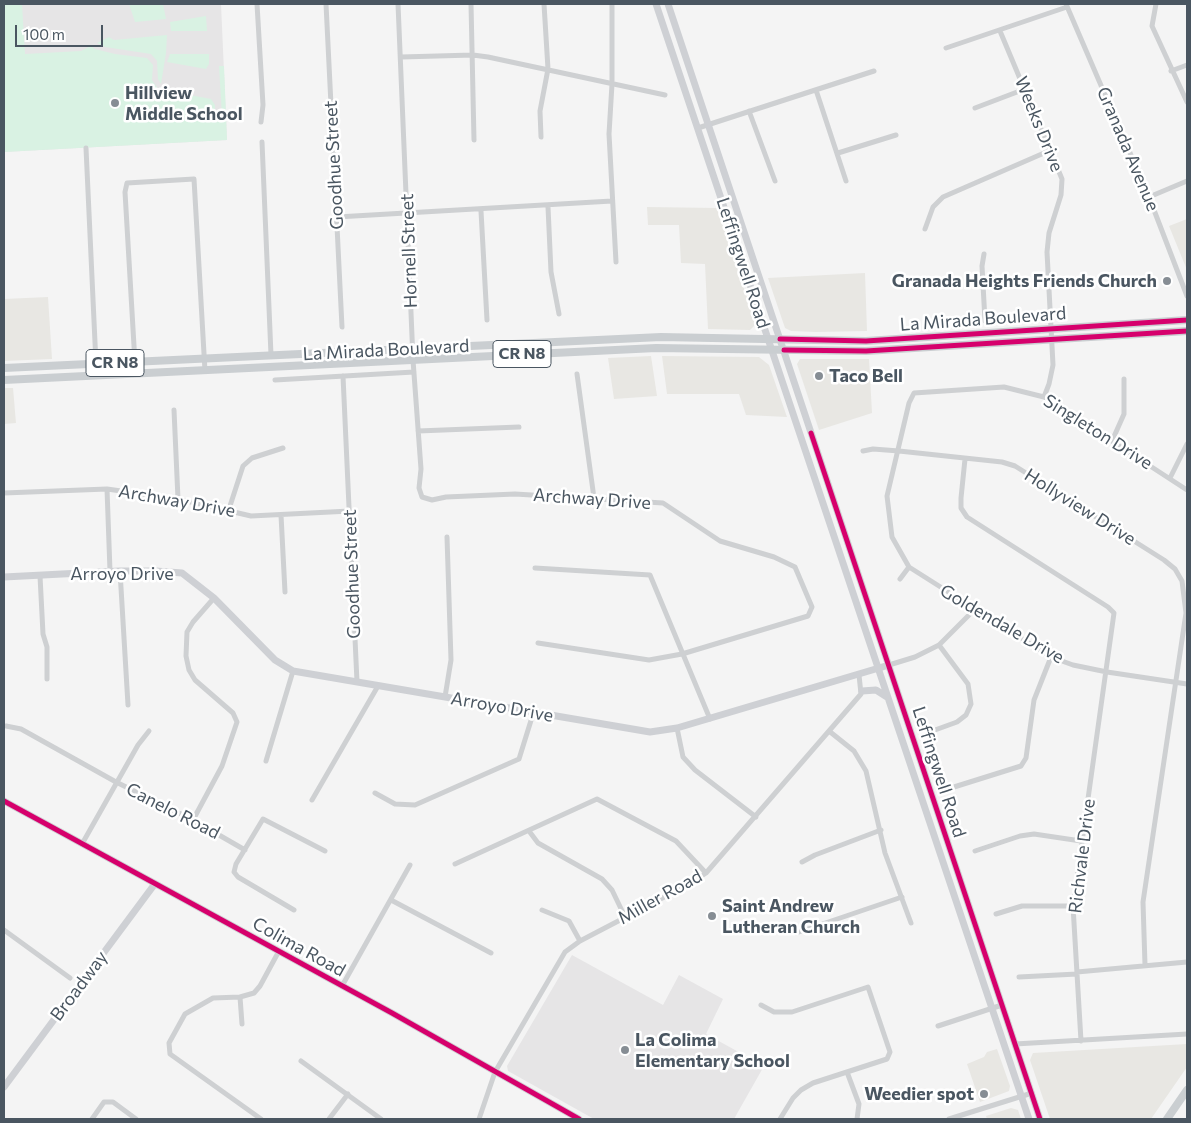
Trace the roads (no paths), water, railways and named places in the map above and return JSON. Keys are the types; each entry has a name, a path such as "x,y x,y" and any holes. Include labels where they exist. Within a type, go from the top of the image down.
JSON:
{"main road":[{"name":"Leffingwell Road","path":"656,4 1029,1119"},
{"name":"Leffingwell Road","path":"668,4 1040,1119"},
{"name":"La Mirada Boulevard","path":"4,368 661,337 866,342 1187,320"},
{"name":"La Mirada Boulevard","path":"4,380 656,348 866,351 1187,331"},
{"name":"Arroyo Drive","path":"4,577 110,571 182,574 214,598 275,660 293,671 533,714 650,732 677,728 889,665"},
{"path":"862,691 878,690 889,699"},
{"name":"Colima Road","path":"4,801 279,951 579,1119"},
{"name":"Broadway","path":"4,1087 154,884"},
{"path":"1167,1119 1187,1090"}],"street":[{"path":"257,4 263,105 261,122"},
{"name":"Goodhue Street","path":"326,4 342,327"},
{"name":"Hornell Street","path":"398,4 413,360 420,469 418,488 422,497"},
{"path":"471,4 474,140"},
{"path":"541,137 540,111 548,69 544,4"},
{"path":"612,4 612,84 609,134 616,262"},
{"path":"1156,4 1152,26 1171,71 1187,102"},
{"path":"946,48 1000,31 1067,5"},
{"name":"Granada Avenue","path":"1067,5 1149,197 1187,296"},
{"name":"Weeks Drive","path":"1000,31 1062,179 1060,195 1049,233 1047,252 1053,364 1050,384 1044,397"},
{"path":"401,57 473,55 548,69 665,95"},
{"path":"1171,71 1187,65"},
{"path":"698,128 874,71"},
{"path":"975,108 1025,89"},
{"path":"816,90 846,181"},
{"path":"748,112 775,181"},
{"path":"838,153 896,135"},
{"path":"262,142 270,355"},
{"path":"86,148 96,364"},
{"path":"925,229 932,207 943,197 1051,150"},
{"path":"135,362 125,192 128,183 194,179 205,371"},
{"path":"1149,197 1187,181"},
{"path":"337,217 481,211 612,202"},
{"path":"548,207 551,272 559,314"},
{"path":"481,211 487,320"},
{"path":"984,254 982,266 985,321 1051,318"},
{"name":"La Mirada Boulevard","path":"275,380 414,372"},
{"path":"577,374 594,498"},
{"name":"Goodhue Street","path":"344,376 357,682"},
{"path":"1112,441 1124,414 1124,379"},
{"name":"Singleton Drive","path":"899,451 909,403 914,394 1004,387 1044,397 1187,490"},
{"path":"174,410 178,499"},
{"path":"418,431 519,427"},
{"path":"1170,478 1187,444"},
{"path":"229,509 243,466 252,458 283,448"},
{"name":"Hollyview Drive","path":"863,451 873,449 899,451 1002,462 1015,466 1174,569 1182,581 1186,613 1143,902 1145,965"},
{"name":"Goldendale Drive","path":"899,451 887,496 892,537 910,568 1051,657 1107,672 1187,684"},
{"name":"Richvale Drive","path":"965,459 961,508 967,517 1108,607 1114,613 1073,906 1081,1041"},
{"path":"107,489 110,571"},
{"name":"Archway Drive","path":"4,494 107,489 178,499 229,509 252,516 350,511"},
{"name":"Archway Drive","path":"422,497 432,500 446,497 515,494 663,503 720,541 774,557 795,567 812,607 808,616 682,654"},
{"path":"281,515 284,592"},
{"path":"445,697 451,660 447,538"},
{"path":"535,568 650,574 710,718"},
{"path":"900,579 910,568"},
{"path":"120,571 128,705"},
{"path":"40,576 43,634 47,647 47,679"},
{"path":"193,820 222,766 236,722 233,713 195,680 189,670 186,656 187,632 192,622 214,598"},
{"name":"Arroyo Drive","path":"889,665 915,657 939,645 974,610"},
{"path":"538,643 649,660 682,654"},
{"path":"935,730 957,722 966,716 971,704 968,684 939,645"},
{"path":"954,786 1021,766 1026,758 1034,700 1051,657"},
{"path":"266,761 293,671"},
{"path":"859,675 862,691"},
{"path":"312,800 378,686"},
{"name":"Miller Road","path":"479,1119 495,1072 565,952 580,941 691,883 706,873 756,817 862,691"},
{"path":"375,794 395,804 415,806 518,759 533,714"},
{"name":"Canelo Road","path":"6,726 22,729 116,782 193,820 245,850"},
{"path":"677,728 683,756 689,764 756,817"},
{"path":"82,844 116,782 149,730"},
{"path":"829,731 854,751 866,771 885,853 911,923"},
{"path":"455,864 597,799 676,842 706,873"},
{"path":"294,910 238,877 234,872 245,850 264,819 325,852"},
{"path":"802,862 815,855 881,830"},
{"path":"529,831 538,843 602,879 612,890 626,917"},
{"path":"975,851 1020,836 1034,834 1081,841"},
{"path":"342,986 410,865"},
{"path":"796,933 902,897"},
{"path":"391,900 491,953"},
{"path":"996,914 1022,906 1073,906"},
{"path":"542,910 569,922 580,941"},
{"path":"4,930 70,978"},
{"path":"261,1119 170,1054 169,1042 185,1014 213,998 240,997 254,993 260,986 279,951"},
{"path":"1019,977 1187,962"},
{"path":"762,1005 774,1012 792,1012 868,987 890,1052 887,1059 801,1090 793,1098 780,1119"},
{"path":"240,997 242,1024"},
{"path":"938,1026 1002,1005"},
{"path":"1015,1044 1187,1034"},
{"path":"301,1061 381,1119"},
{"path":"847,1072 858,1104 857,1119"},
{"path":"949,1119 1032,1093"},
{"path":"329,1119 348,1094"},
{"path":"93,1118 104,1102 114,1102 136,1119"}],"place":[{"name":"Hillview Middle School","path":"115,103"},
{"name":"Granada Heights Friends Church","path":"1167,281"},
{"name":"Taco Bell","path":"819,376"},
{"name":"Saint Andrew Lutheran Church","path":"712,916"},
{"name":"La Colima Elementary School","path":"625,1050"},
{"name":"Weedier spot","path":"984,1094"}]}
